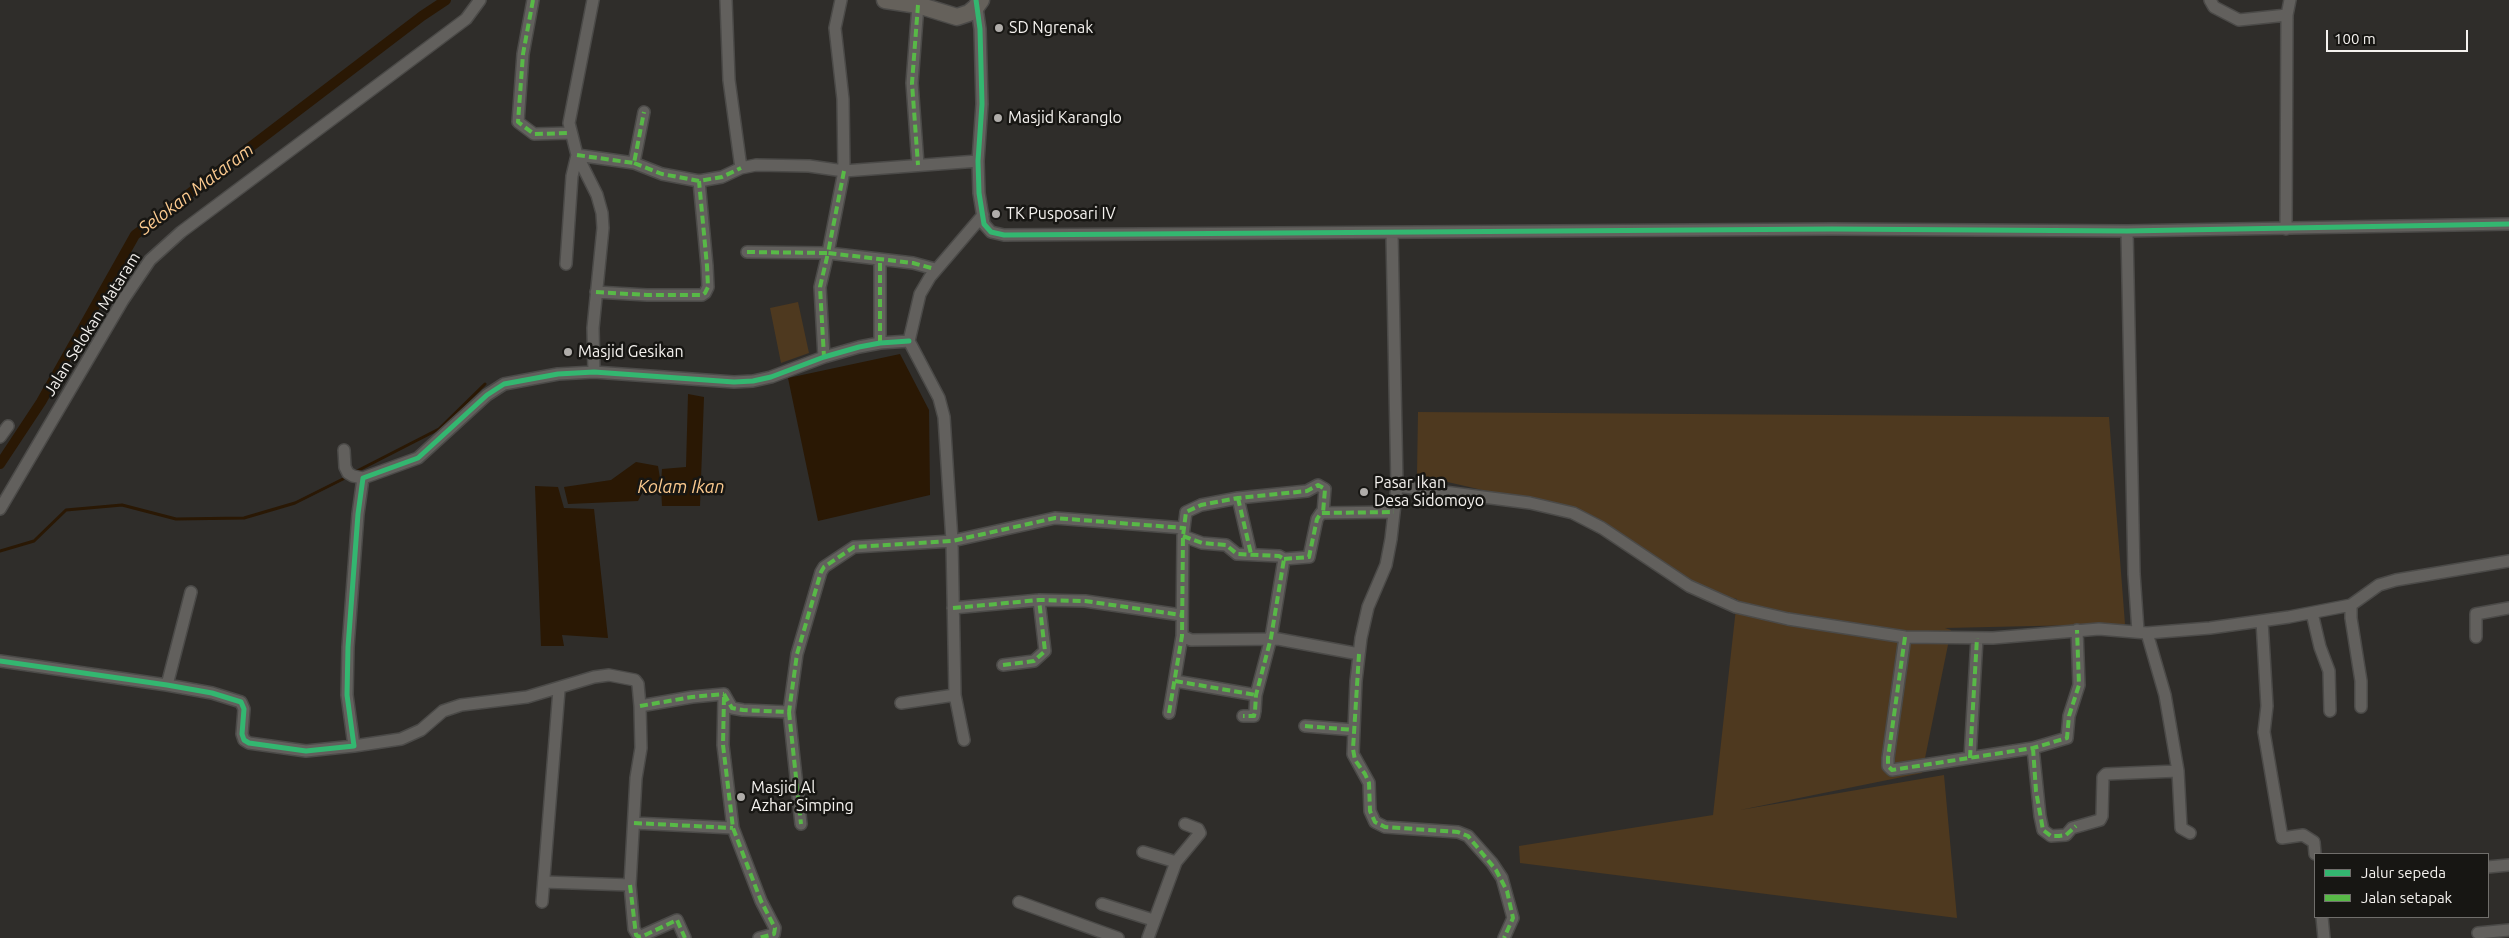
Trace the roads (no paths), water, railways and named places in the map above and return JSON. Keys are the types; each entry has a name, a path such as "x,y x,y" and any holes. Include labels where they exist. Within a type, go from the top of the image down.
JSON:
{"main road":[{"path":"885,0 918,5 957,17 963,16 978,2"}],"street":[{"name":"Jalan Selokan Mataram","path":"0,509 4,494 150,260 181,232 466,19 480,0"},
{"path":"533,0 523,54 518,122 534,134 570,133"},
{"path":"592,0 570,113 570,133 577,155 597,196 602,213 603,228 592,328 594,372"},
{"path":"726,0 729,80 741,168"},
{"path":"824,357 820,287 844,171 843,100 835,28 841,0"},
{"path":"2210,0 2214,7 2239,20 2287,15"},
{"path":"2286,229 2287,15 2290,0"},
{"path":"978,2 982,104 978,161 982,215 984,224 991,232 1004,235 1822,230 2127,232 2509,224"},
{"path":"918,5 912,83 918,165"},
{"path":"634,162 644,112"},
{"path":"577,155 634,162 662,174 699,181 722,177 741,168 779,164 844,171 978,161"},
{"path":"566,264 572,176 577,155"},
{"path":"596,292 647,295 702,295 705,292 708,287 707,266 699,181"},
{"path":"964,740 955,695 952,541 943,407 909,341 920,294 935,269 982,215"},
{"path":"2127,232 2134,574 2142,632 2165,695 2178,771 2181,828 2190,833"},
{"path":"1392,233 1397,486 1386,565 1368,607 1359,654 1353,754 1369,783 1370,812 1375,822 1385,827 1458,832 1468,836 1492,863 1506,888 1513,918 1504,938"},
{"path":"748,252 828,253 914,263 935,269"},
{"path":"880,260 880,343"},
{"path":"344,450 345,467 348,473 363,478 418,458 482,400 504,384 558,374 594,372 744,381 771,377 824,357 880,343 909,341"},
{"path":"0,438 8,426"},
{"path":"354,746 347,695 348,648 357,522 363,478"},
{"path":"801,824 789,712 797,654 824,567 859,545 952,541 1055,518 1183,532 1202,543 1226,545 1237,554 1279,556 1284,559 1309,557 1317,519 1323,513 1325,489 1320,485 1313,486 1303,492 1238,498 1190,509 1186,512 1183,532 1182,636 1169,713"},
{"path":"1397,486 1530,503 1573,513 1602,528 1689,586 1736,607 1788,619 1905,637 1977,638 2099,629 2142,632 2262,621 2351,605 2379,585 2396,580 2509,561"},
{"path":"1238,498 1251,554"},
{"path":"1323,513 1394,512"},
{"path":"1242,716 1254,716 1256,695 1271,638 1284,559"},
{"path":"167,685 191,592"},
{"path":"953,608 1040,600 1085,601 1181,615"},
{"path":"1003,665 1034,661 1045,651 1040,600"},
{"path":"2351,605 2351,618 2361,681 2361,707"},
{"path":"2476,637 2476,614 2509,608"},
{"path":"2312,612 2320,647 2329,671 2330,712"},
{"path":"2262,621 2267,706 2264,732 2281,833 2303,835 2314,842 2316,853"},
{"path":"1905,637 1888,766 1892,770 2033,748 2066,739 2069,736 2069,716 2079,685 2077,630"},
{"path":"1182,636 1191,640 1271,638 1359,654"},
{"path":"1970,758 1977,638"},
{"path":"0,661 212,693 240,702 244,709 242,734 244,740 249,743 306,751 401,739 422,730 443,711 462,705 527,697 559,690 594,677 609,675 630,678 638,684 640,706 640,748 636,778 630,885 636,935 639,937 643,936 677,920 685,938"},
{"path":"1175,681 1256,695"},
{"path":"542,902 559,690"},
{"path":"724,694 732,708 789,712"},
{"path":"640,706 692,697 724,694"},
{"path":"724,694 723,744 733,828 761,901 775,928 774,934 759,938"},
{"path":"901,703 955,695"},
{"path":"1305,726 1354,730"},
{"path":"2033,748 2040,816 2043,830 2051,836 2066,835 2072,828 2100,820 2102,816 2103,777 2106,774 2178,771"},
{"path":"634,823 733,828"},
{"path":"1148,938 1153,920 1176,862 1200,833 1198,829 1185,824"},
{"path":"1143,852 1176,862"},
{"path":"2489,867 2509,865"},
{"path":"544,882 630,885"},
{"path":"1019,902 1118,938"},
{"path":"1102,904 1153,920"},
{"path":"2322,918 2324,938"},
{"path":"2478,933 2509,930"}],"water":[{"path":"900,354 929,410 930,495 818,521 788,378"},
{"name":"Kolam Ikan","path":"688,394 704,397 700,506 662,506 661,488 644,489 638,501 568,504 564,487 611,480 636,462 658,466 661,484 662,469 686,467"},
{"path":"535,486 558,487 564,508 594,509 608,638 562,635 564,646 541,646"}],"waterway":[{"name":"Selokan Mataram","path":"0,464 41,402 135,235 422,16 446,0"},
{"path":"357,471 439,429 485,384"},
{"path":"0,551 34,541 66,510 122,505 176,519 244,518 295,503 343,479"}],"place":[{"name":"SD Ngrenak","path":"999,28"},
{"name":"Masjid Karanglo","path":"998,118"},
{"name":"TK Pusposari IV","path":"996,214"},
{"name":"Masjid Gesikan","path":"568,352"},
{"name":"Pasar Ikan Desa Sidomoyo","path":"1364,492"},
{"name":"Masjid Al Azhar Simping","path":"741,797"}]}
